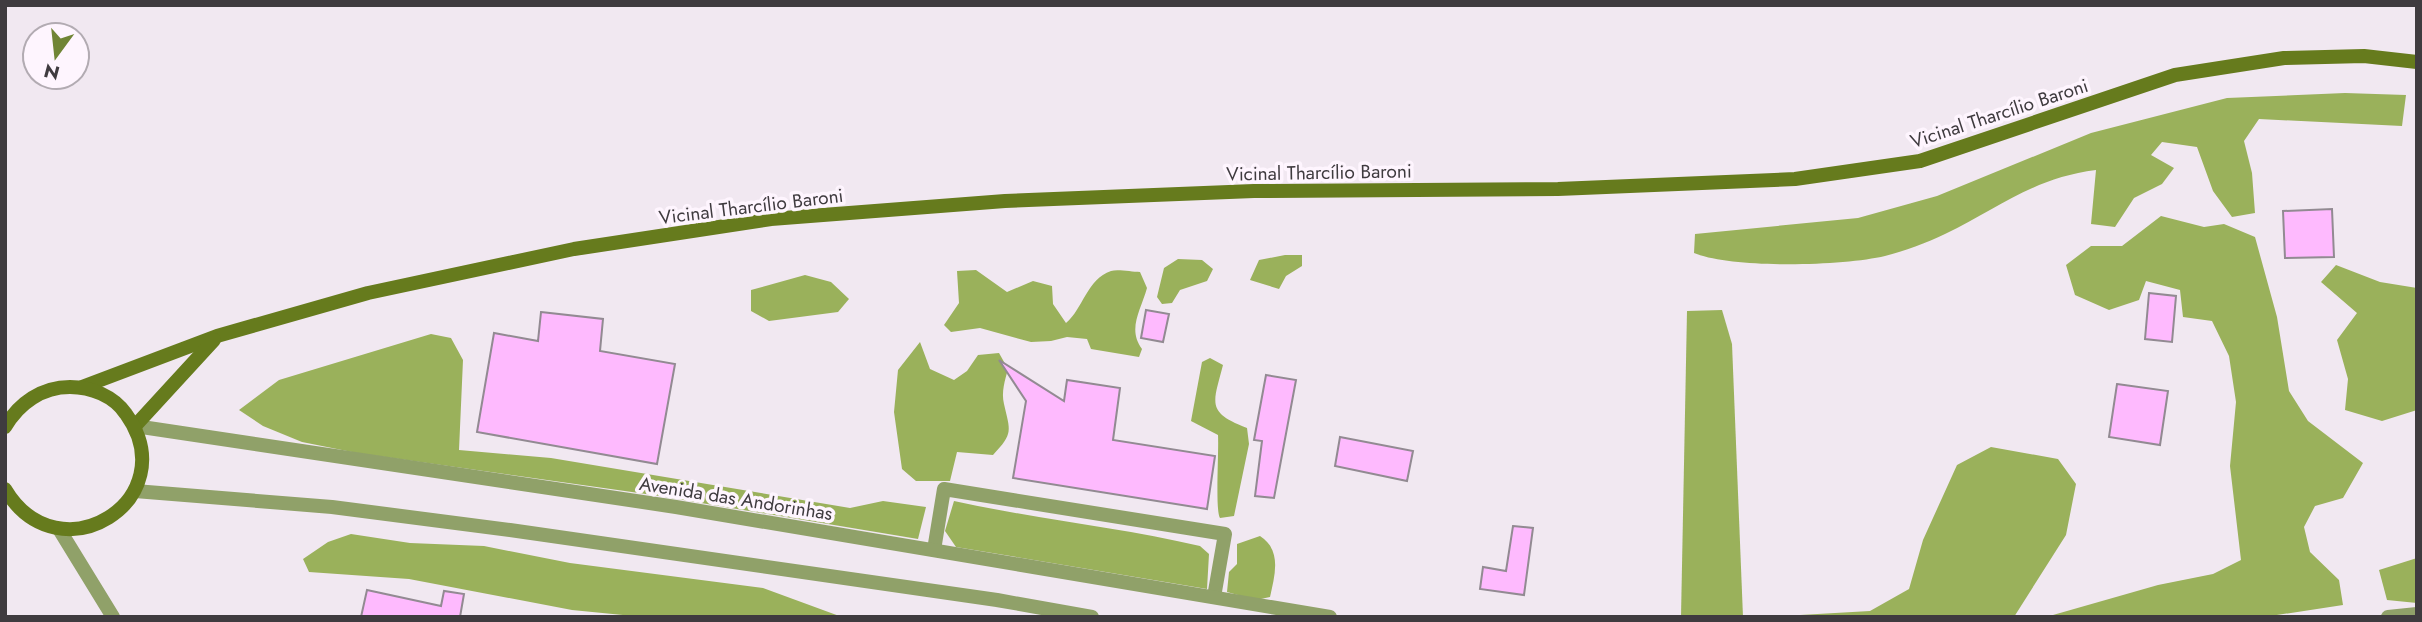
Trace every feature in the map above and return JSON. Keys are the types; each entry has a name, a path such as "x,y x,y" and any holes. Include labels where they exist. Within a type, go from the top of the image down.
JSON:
{"main road":[{"name":"Vicinal Tharcílio Baroni","path":"12,410 38,394 59,387 82,387 218,336 368,293 561,252 771,219 1046,199 1254,191 1558,189 1795,179 1920,161 2175,75 2284,58 2364,56 2417,62"},
{"path":"135,426 218,336"},
{"path":"5,489 12,508 37,522 59,529 81,529 103,522 121,509 135,491 142,470 142,447 135,426 121,407 103,394 82,387"},
{"path":"5,427 12,410"}],"street":[{"name":"Avenida das Andorinhas","path":"135,426 676,507 1330,617"},
{"path":"934,550 944,489 1225,534 1214,597"},
{"path":"135,491 332,507 510,530 984,598 1092,617"},
{"path":"59,529 113,617"},
{"path":"2388,617 2417,614"}],"green space":[{"path":"2345,93 2406,95 2402,126 2259,119 2244,141 2252,173 2255,213 2232,217 2213,191 2197,147 2162,142 2151,155 2174,168 2162,184 2134,198 2115,227 2091,224 2096,170 2035,187 1938,237 1885,256 1816,264 1760,264 1734,262 1694,253 1695,234 1858,218 1937,196 2091,133 2227,98"},
{"path":"2161,216 2204,227 2224,224 2255,237 2277,317 2289,391 2308,421 2363,463 2343,498 2315,506 2304,527 2310,552 2339,580 2343,605 2264,617 2046,617 2158,585 2213,574 2241,560 2230,466 2236,402 2229,356 2212,321 2183,317 2180,290 2146,281 2139,300 2109,310 2075,295 2066,265 2091,246 2122,246"},
{"path":"1302,255 1302,266 1286,276 1279,289 1250,280 1259,260"},
{"path":"1178,259 1202,260 1213,269 1207,281 1180,290 1172,303 1162,304 1157,297 1164,268"},
{"path":"2336,265 2380,282 2417,288 2417,410 2382,421 2345,410 2348,379 2337,340 2357,313 2321,282"},
{"path":"976,270 1007,292 1033,281 1052,286 1053,304 1066,323 1091,287 1103,275 1114,270 1140,272 1147,288 1135,327 1142,349 1139,357 1091,349 1087,339 1067,337 1031,342 980,328 951,332 944,325 959,303 957,271"},
{"path":"805,275 831,282 849,299 838,312 769,321 751,311 751,290"},
{"path":"1722,310 1732,344 1743,617 1681,617 1687,311"},
{"path":"431,334 451,338 463,360 459,450 551,458 850,508 883,501 926,507 918,539 653,495 357,453 302,442 263,426 239,410 279,380"},
{"path":"920,342 930,369 954,380 967,371 978,355 999,353 1008,369 1003,395 1009,431 1004,442 993,455 957,452 950,481 916,481 902,469 894,412 898,370"},
{"path":"1210,358 1223,365 1215,398 1216,405 1225,417 1247,428 1249,444 1234,516 1220,518 1217,493 1218,435 1191,421 1202,362"},
{"path":"1991,447 2058,459 2076,484 2066,535 2014,617 1767,617 1870,611 1909,589 1923,540 1957,465"},
{"path":"954,501 1200,546 1209,554 1207,589 956,547 945,531"},
{"path":"351,534 410,543 484,546 570,563 763,588 842,617 643,617 572,610 409,579 309,572 303,559 328,542"},
{"path":"1260,536 1272,548 1274,556 1275,572 1270,597 1256,600 1227,592 1229,572 1237,564 1237,544"},
{"path":"2417,558 2417,603 2387,600 2379,570"}],"building":[{"path":"2332,209 2334,257 2285,258 2283,211"},
{"path":"2149,293 2176,296 2172,342 2145,339"},
{"path":"1146,310 1169,314 1163,342 1141,338"},
{"path":"541,312 603,319 600,351 675,364 657,464 477,432 494,333 538,341"},
{"path":"999,360 1064,401 1067,380 1120,388 1113,440 1215,456 1207,509 1013,478 1026,401"},
{"path":"1266,375 1296,380 1274,498 1255,496 1262,441 1254,440"},
{"path":"2117,384 2168,391 2160,445 2109,437"},
{"path":"1340,437 1413,451 1407,481 1335,466"},
{"path":"1513,526 1533,528 1524,595 1480,589 1483,567 1506,571"},
{"path":"367,590 441,606 444,591 464,594 460,617 361,617"}]}
